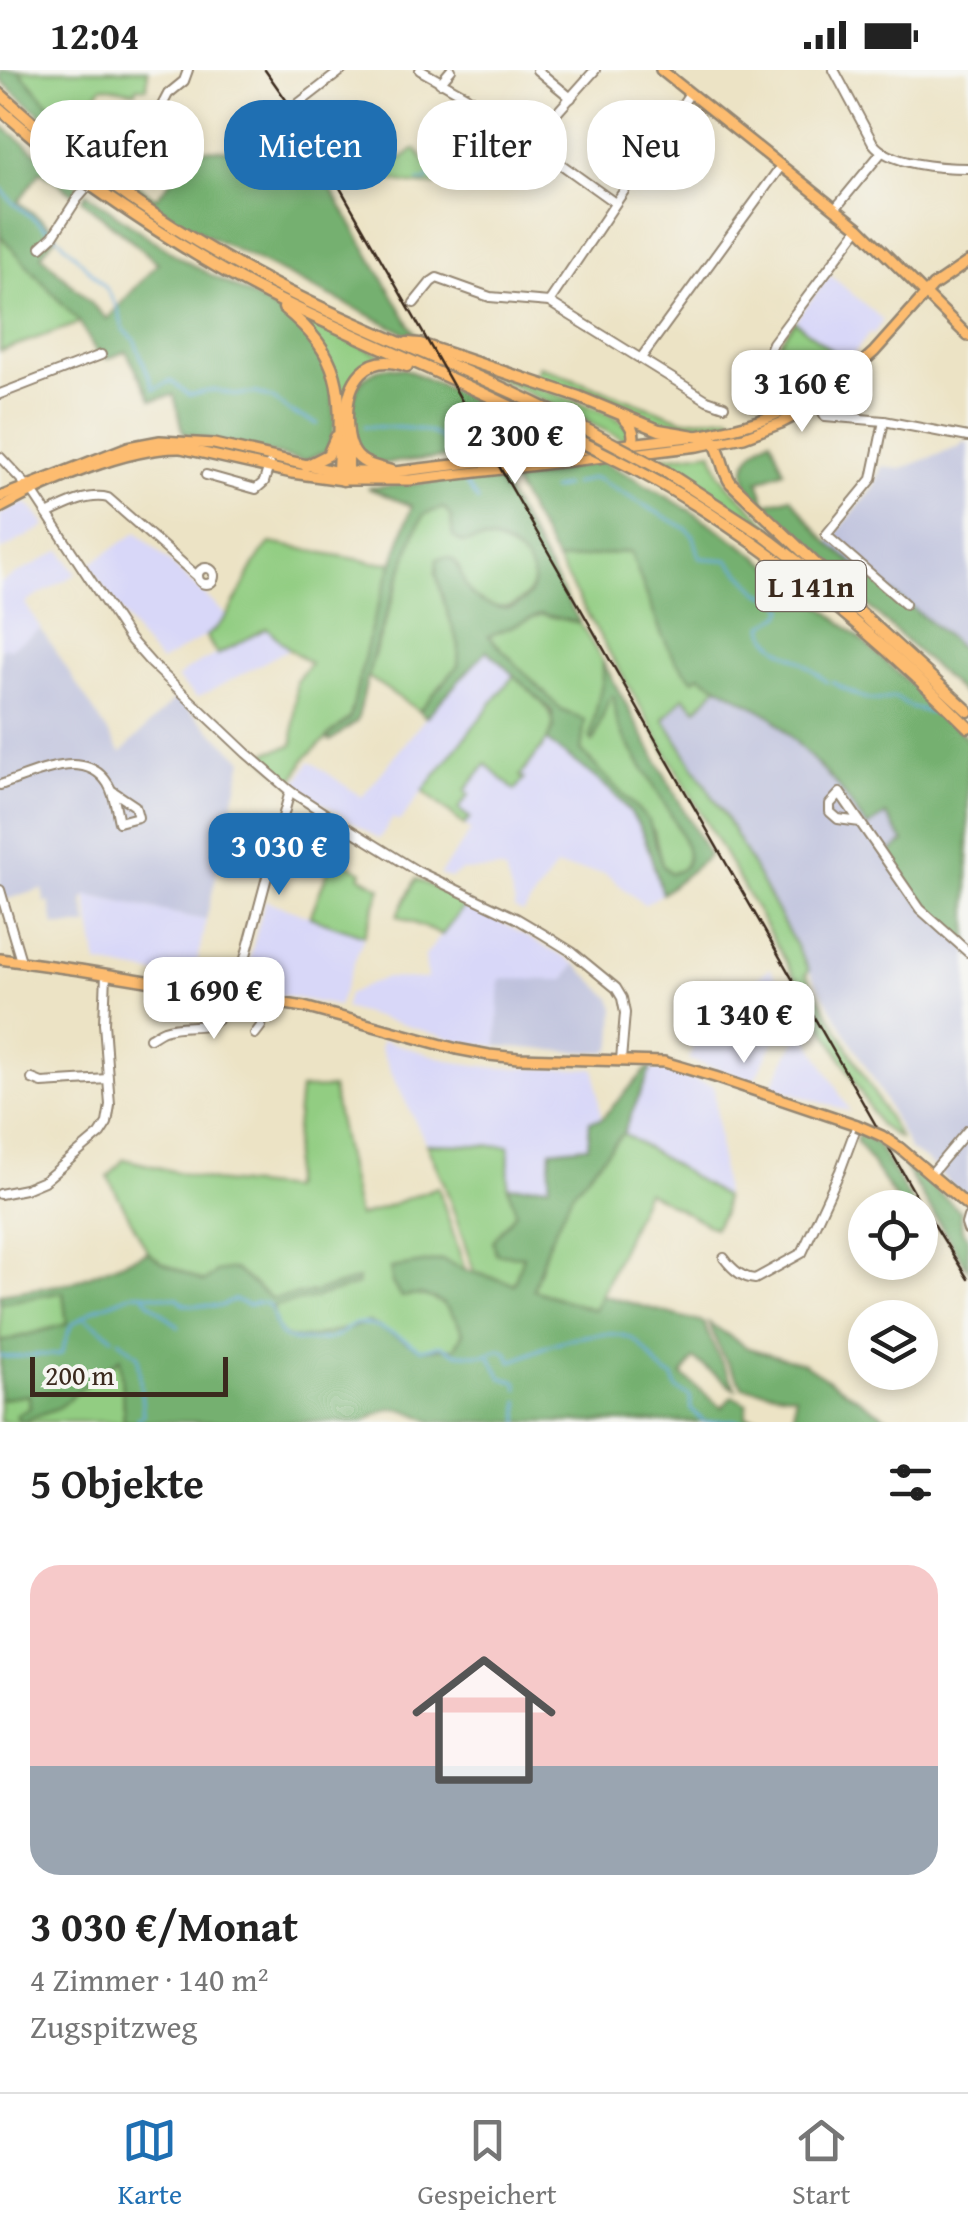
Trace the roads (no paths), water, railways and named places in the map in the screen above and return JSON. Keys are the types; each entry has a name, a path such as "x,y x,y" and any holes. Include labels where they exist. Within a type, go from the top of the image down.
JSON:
{"highway":[{"name":"L 141n","path":"0,94 30,120"},
{"name":"L 141n","path":"0,109 30,132"},
{"name":"L 141n","path":"108,190 180,245 268,294 514,407 636,469 724,522 802,578 968,727"},
{"name":"L 141n","path":"112,190 216,253 300,297 504,390 666,472 763,536 852,605 968,711"},
{"path":"268,294 306,326 327,354 336,381 343,475"},
{"path":"401,344 420,344 547,386 659,430 708,436 716,443 722,469 731,482 845,592 852,605"},
{"path":"343,475 349,393 355,379 375,364 386,362 435,372"},
{"path":"615,456 632,444 634,436 633,429 616,411"},
{"path":"306,466 330,453 339,421"},
{"path":"348,434 360,459 394,472"}],"main road":[{"path":"660,70 859,228 968,336"},
{"path":"0,497 131,454 163,448 306,466 343,475 697,436 749,425 842,387 925,293 968,262"},
{"path":"269,463 292,474 410,480 716,443 772,427 813,401"},
{"path":"0,508 29,488"},
{"path":"0,959 330,1013 490,1055 675,1064 882,1136 968,1206"}],"street":[{"path":"41,248 55,234 76,199 151,124 168,94 184,82 188,70"},
{"path":"303,100 342,70"},
{"path":"420,70 472,100"},
{"path":"440,82 451,70"},
{"path":"537,70 571,98"},
{"path":"567,103 595,70"},
{"path":"834,70 881,153 938,167 968,168"},
{"path":"549,302 690,93"},
{"path":"835,209 881,153"},
{"path":"641,358 781,166"},
{"path":"567,168 615,203"},
{"path":"764,365 773,342 859,228"},
{"path":"414,303 438,278 490,297 549,302 707,400 724,406"},
{"path":"0,394 101,354"},
{"path":"813,401 825,416 884,421 968,437"},
{"path":"884,421 872,479 826,535 905,604"},
{"path":"0,457 29,488 140,650 290,791 417,871 543,934 616,988 625,1013 621,1060"},
{"path":"206,474 255,489 264,482 269,463"},
{"path":"47,514 104,496 198,578"},
{"path":"0,784 75,764 97,772 112,790"},
{"path":"150,1038 164,1030 209,1024 226,1012 234,996 290,791"},
{"path":"860,822 920,909 968,952"},
{"path":"0,890 21,961"},
{"path":"0,1194 44,1181 100,1134 110,1112 104,1024 106,974"},
{"path":"254,1034 261,1026 265,1001"},
{"path":"32,1080 42,1083 108,1079"},
{"path":"724,1258 742,1275 756,1279 802,1253 857,1125"},
{"path":"931,1174 968,1130"},
{"path":"968,1217 968,1230"}],"waterway":[{"path":"0,187 12,202 59,238 106,288 118,309 123,329 134,339 154,389 171,381 189,395 216,390 236,395 257,393 318,424"},
{"path":"365,426 426,431 441,439 449,454"},
{"path":"573,484 597,479 687,529 694,537 700,558 728,560 759,592 778,600 785,608 782,615 764,625 772,642 827,682"},
{"path":"465,483 478,501"},
{"path":"551,490 565,486"},
{"path":"832,682 862,697 894,697 912,708 934,713"},
{"path":"0,1356 61,1354 71,1325 95,1309 135,1293 178,1298 193,1305 221,1306 234,1300 248,1305 266,1304 281,1334 292,1340 331,1338 352,1325 362,1324 389,1332 421,1349 441,1345 455,1353 485,1355 500,1349 508,1353 511,1361 561,1342 612,1334 639,1343 661,1370 673,1377 677,1389 690,1396 691,1410 705,1422"},
{"path":"144,1294 179,1327"},
{"path":"86,1318 113,1337"},
{"path":"119,1340 138,1356 143,1415 139,1422"},
{"path":"490,1356 502,1378 517,1382 518,1390"},
{"path":"519,1401 519,1422"},
{"path":"757,1422 795,1417 808,1422"},
{"path":"708,1422 742,1422"}],"railway":[{"path":"265,70 335,179 914,1192 968,1279"}]}
